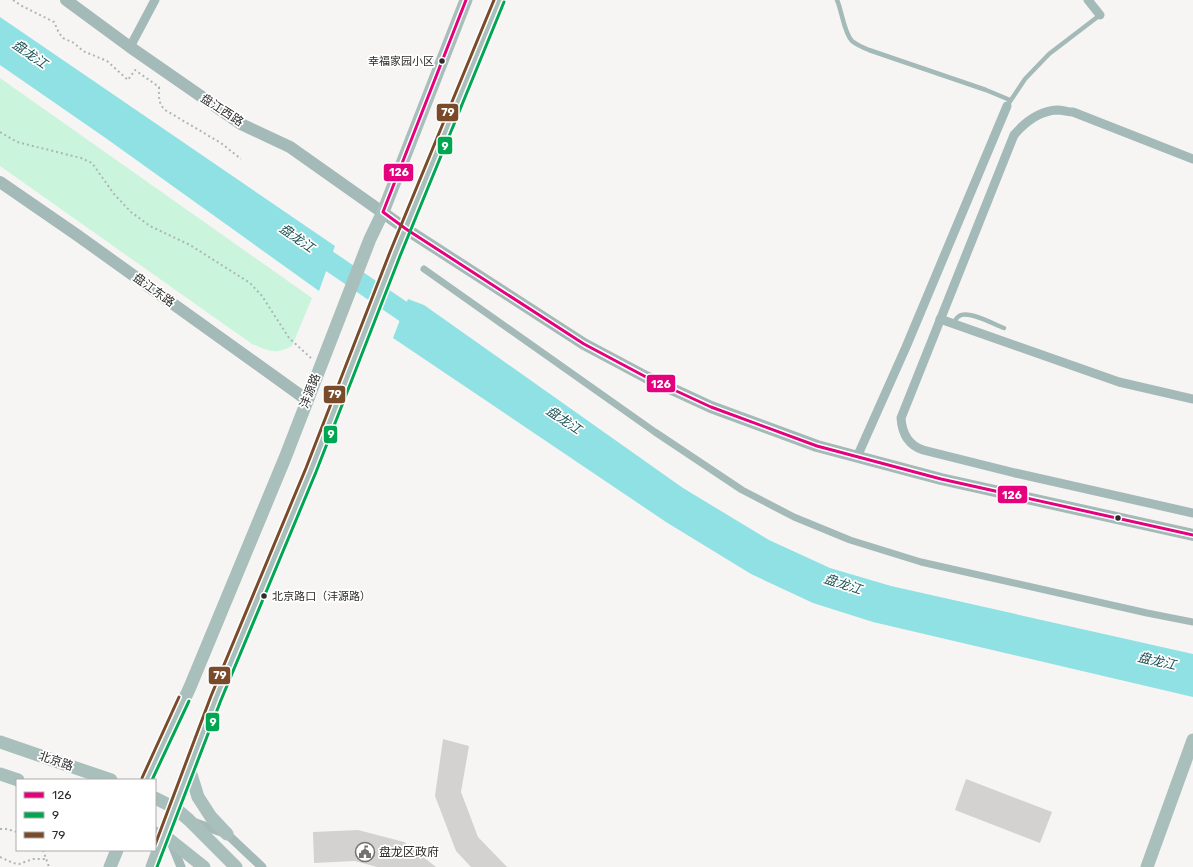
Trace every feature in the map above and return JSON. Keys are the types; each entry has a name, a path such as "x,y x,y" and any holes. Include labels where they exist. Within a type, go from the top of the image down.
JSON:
{"main road":[{"name":"沣源路","path":"147,779 190,687 285,458 337,322 383,212 466,0"},
{"path":"152,867 234,653 311,470 390,268 499,0"},
{"path":"1147,867 1193,740"},
{"name":"北京路","path":"0,742 108,779"},
{"path":"189,768 198,797 211,817 227,834"},
{"path":"0,774 16,779"},
{"path":"156,798 175,808 236,867"},
{"path":"163,837 204,867"},
{"path":"110,867 117,851"}],"street":[{"name":"盘江西路","path":"66,0 130,47 241,124 290,147 406,229 584,344 646,378 711,407 817,446 941,479 1193,535"},
{"path":"130,47 155,0"},
{"path":"1088,0 1100,15"},
{"path":"857,457 906,347 1008,103"},
{"path":"1193,159 1073,112 1057,110 1032,118 1014,136 901,418 901,425 904,434 916,448 1015,473 1193,513"},
{"name":"盘江东路","path":"0,182 77,234 307,400"},
{"path":"424,269 655,432 742,490 794,517 850,540 921,562 1193,622"},
{"path":"940,319 1119,382 1193,399"},
{"path":"189,820 227,834 262,867"},
{"path":"163,837 181,867"}],"lane":[{"path":"836,0 840,8 847,33 852,41 869,50 986,90 1008,103 1025,79 1049,54 1100,15"},
{"path":"953,324 958,317 964,314 971,315 1004,328"}],"path":[{"path":"12,0 54,22 63,38 74,43 83,51 107,61 128,80 135,70 159,87 159,100 165,110 221,143 241,159"},
{"path":"0,132 17,142 81,158 92,163 114,194 130,212 150,226 190,245 250,283 262,296 289,338 321,365"},
{"path":"0,829 16,832"},
{"path":"43,851 49,867"},
{"path":"0,857 19,864 33,859 46,859"}],"green space":[{"path":"0,78 312,298 292,346 286,349 272,351 252,344 0,166"}],"water":[{"path":"0,17 335,246 319,291 107,139 0,65"},
{"path":"408,299 424,305 683,488 769,540 830,568 891,586 1193,654 1193,697 873,622 813,603 751,574 666,522 393,338"}],"building":[{"path":"443,739 469,746 461,792 478,837 507,867 471,867 456,851 435,796"},
{"path":"966,779 1052,812 1040,843 955,810"},
{"name":"盘龙区政府","path":"358,830 404,842 436,867 377,867 355,861 314,863 313,832"}],"waterway":[{"name":"盘龙江","path":"307,246 426,327"}],"transit line":[{"name":"126","path":"466,0 383,212 406,229 584,344 646,377 711,407 817,446 941,479 1193,535"},
{"name":"79","path":"156,842 211,696 306,468 390,252 494,0"},
{"name":"9","path":"157,867 221,700 316,472 400,256 504,2"},
{"name":"79","path":"142,778 179,697"},
{"name":"9","path":"152,779 189,701"}],"place":[{"name":"幸福家园小区","path":"442,61"},
{"name":"北京路口（沣源路）","path":"264,596"},
{"name":"盘龙区政府","path":"365,852"}]}
